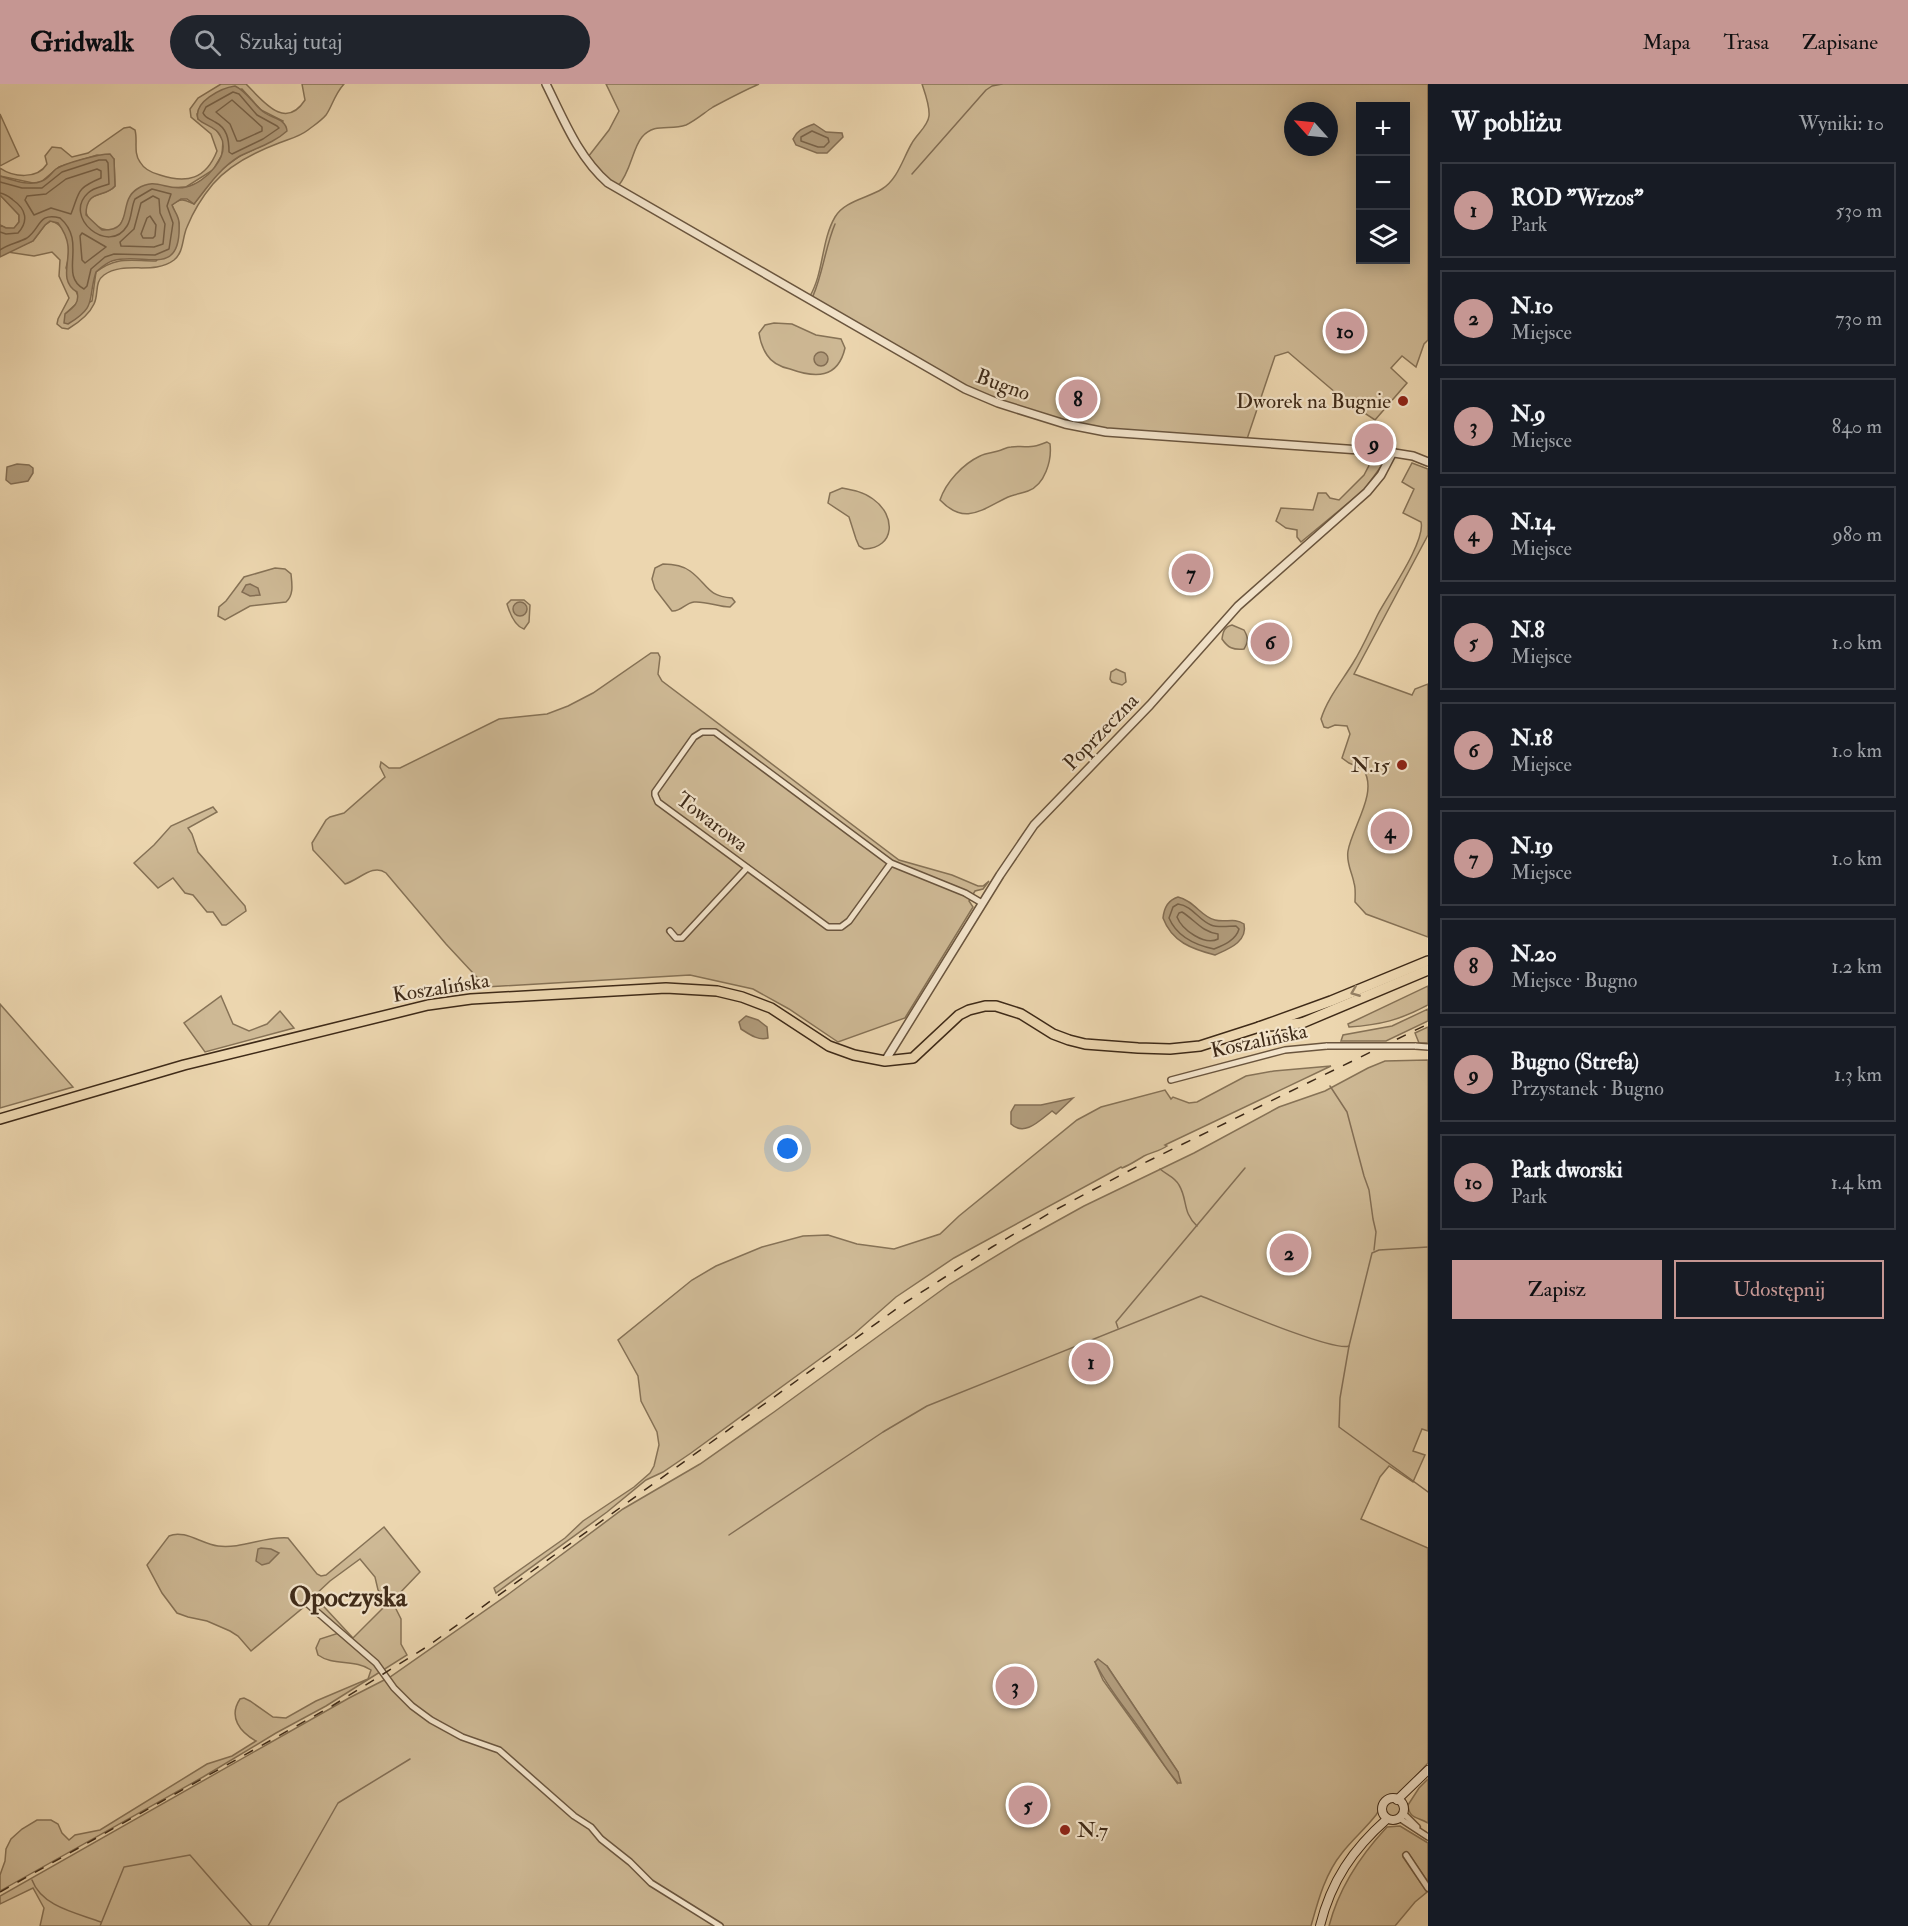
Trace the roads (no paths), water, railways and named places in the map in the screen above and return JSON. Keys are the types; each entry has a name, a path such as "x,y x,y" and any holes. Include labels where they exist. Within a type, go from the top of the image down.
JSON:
{"highway":[{"path":"1259,1027 1332,1001 1428,961"},
{"path":"1259,1027 1302,1023 1428,970"},
{"name":"Koszalińska","path":"0,1119 184,1065 428,1005 483,998 666,988 717,991 771,1008 824,1044 836,1049 854,1055 885,1060 913,1058 959,1015 985,1006 996,1006 1021,1014 1053,1034 1085,1044 1170,1049 1200,1046 1259,1027"}],"main road":[{"path":"1400,1809 1392,1798 1384,1803 1382,1808 1385,1817 1392,1820 1400,1809 1415,1784 1428,1770"},
{"path":"1320,1926 1326,1903 1352,1854 1385,1817"}],"street":[{"name":"Bugno","path":"546,84 582,153 601,176 616,189 778,280 944,378 998,403 1065,424 1106,432 1393,453 1413,456 1428,462"},
{"name":"Poprzeczna","path":"885,1060 982,903 1023,840 1047,810 1142,713 1238,606 1362,498 1377,481 1393,453"},
{"name":"Towarowa","path":"706,731 715,732 891,863 849,921 836,928 828,927 658,802 655,795 657,788 694,737 706,731"},
{"path":"891,863 964,893 982,903"},
{"name":"Towarowa","path":"670,931 676,938 682,938 747,868"},
{"name":"Koszalińska","path":"1171,1080 1285,1050 1327,1047 1428,1047"},
{"path":"309,1605 376,1663 394,1688 412,1706 431,1720 462,1737 499,1750 574,1816 591,1827 651,1883 720,1926"},
{"path":"1400,1809 1425,1835"},
{"path":"1406,1855 1428,1887"}],"water":[{"path":"235,86 265,113 282,122 287,131 226,166 194,204 187,199 181,199 172,205 179,223 178,241 174,252 158,260 124,259 106,264 96,272 88,307 68,324 64,323 65,314 71,310 78,299 77,292 68,283 66,271 68,246 65,234 58,223 50,221 33,241 0,257 0,225 14,228 19,222 19,215 0,195 0,176 21,182 37,183 67,164 110,154 114,159 115,186 111,190 92,197 86,215 102,230 112,229 119,226 128,201 137,189 150,184 173,188 186,187 201,180 215,167 220,160 223,143 218,132 198,119 198,113 209,97"},
{"path":"814,124 826,132 842,133 843,137 827,153 817,153 796,145 793,139 801,130"},
{"path":"821,352 826,354 828,359 826,364 821,366 816,364 814,359 816,354"},
{"path":"17,464 29,465 33,468 33,473 28,481 11,484 6,480 7,467"},
{"path":"250,584 258,588 260,595 250,596 242,592 246,585"},
{"path":"520,602 525,604 527,609 525,614 520,616 515,614 513,609 515,604"},
{"path":"1178,897 1189,902 1210,918 1244,924 1243,936 1236,944 1215,955 1198,950 1177,939 1163,918 1167,905"},
{"path":"746,1016 758,1020 767,1027 768,1038 757,1038 741,1029 739,1022"},
{"path":"1073,1098 1056,1114 1052,1111 1032,1126 1022,1129 1011,1124 1011,1112 1015,1105 1041,1105"},
{"path":"258,1549 279,1553 269,1563 262,1565 256,1561"},
{"path":"1098,1659 1107,1666 1178,1772 1181,1783 1178,1783 1167,1769 1109,1687 1095,1662"}],"waterway":[{"path":"912,174 986,90 1002,84"},
{"path":"813,296 835,224"},
{"path":"1330,1086 1347,1112 1369,1190 1376,1232 1374,1250"},
{"path":"1118,1328 1116,1322 1245,1168"},
{"path":"1160,1169 1177,1182 1182,1190 1189,1216 1197,1226"},
{"path":"729,1535 883,1432 927,1406 1201,1296 1301,1335 1339,1346 1349,1346 1372,1253 1379,1250 1428,1247"},
{"path":"1349,1346 1340,1398 1339,1427 1428,1492"},
{"path":"268,1926 338,1803 410,1759"},
{"path":"100,1926 124,1867 190,1855 252,1926"},
{"path":"32,1880 37,1889 52,1903 101,1922"}],"railway":[{"path":"0,1892 332,1706 428,1646 906,1302 992,1247 1138,1166 1428,1024"}],"place":[{"name":"Park dworski","path":"1345,331"},
{"name":"N.20","path":"1078,399"},
{"name":"Dworek na Bugnie","path":"1403,401"},
{"name":"Bugno (Strefa)","path":"1374,443"},
{"name":"N.19","path":"1191,573"},
{"name":"N.18","path":"1270,642"},
{"name":"N.15","path":"1402,765"},
{"name":"N.14","path":"1390,831"},
{"name":"N.10","path":"1289,1253"},
{"name":"ROD \"Wrzos\"","path":"1091,1362"},
{"name":"N.9","path":"1015,1686"},
{"name":"N.8","path":"1028,1805"},
{"name":"N.7","path":"1065,1830"}],"district":[{"name":"Opoczyska","path":"348,1597"}]}
